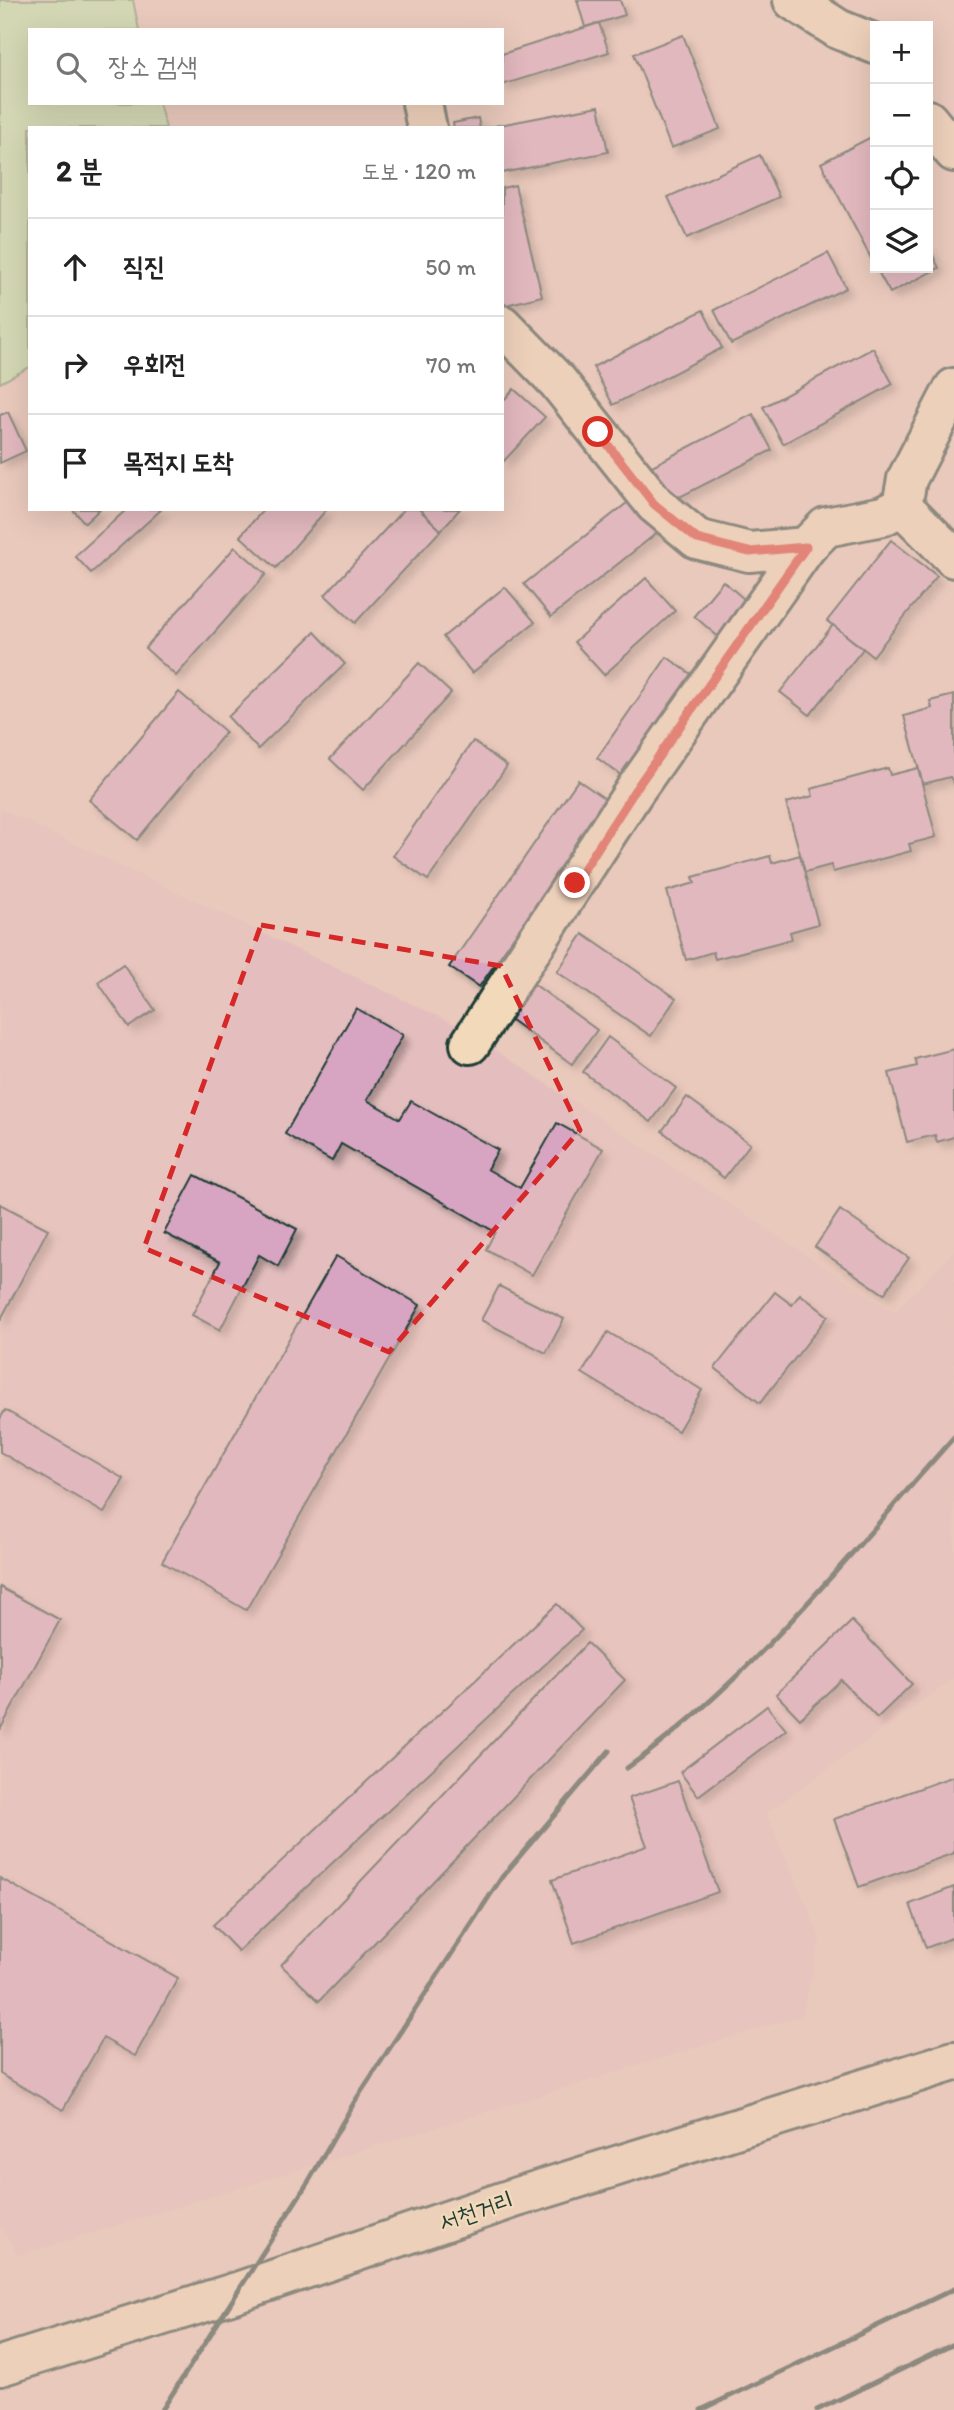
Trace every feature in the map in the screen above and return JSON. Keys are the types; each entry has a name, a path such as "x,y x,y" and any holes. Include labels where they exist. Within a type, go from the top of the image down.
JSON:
{"street":[{"path":"793,0 838,29 870,42"},
{"path":"422,105 428,126"},
{"path":"933,126 954,152"},
{"path":"504,327 558,382 654,504 697,539 749,552 806,547"},
{"path":"902,506 907,479 954,388"},
{"path":"470,1044 635,790 806,547 826,527 883,516 902,506"},
{"path":"902,506 954,558"},
{"name":"서천거리","path":"0,2366 237,2292 517,2197 954,2062"}],"highlighted area":[{"path":"261,925 501,966 580,1130 389,1352 144,1248"}],"shaded area":[{"path":"0,809 459,1026 894,1313 954,1252 954,1678 766,1813 820,1938 802,2015 19,2255 0,2225"}],"green space":[{"path":"0,0 133,0 139,28 28,28 28,105 160,105 165,126 28,126 28,368 0,383"}],"building":[{"path":"577,0 620,0 625,15 585,27"},
{"path":"599,23 609,52 504,84 504,53"},
{"path":"683,35 720,129 671,148 634,54"},
{"path":"599,106 608,152 504,173 504,126 494,126"},
{"path":"478,118 480,126 454,126 453,123"},
{"path":"870,138 870,256 821,163"},
{"path":"760,155 779,197 687,238 668,197"},
{"path":"515,185 542,296 504,306 504,188"},
{"path":"828,253 846,288 731,344 714,310"},
{"path":"933,255 939,268 933,271"},
{"path":"879,273 929,273 890,293"},
{"path":"703,310 722,348 613,405 593,367"},
{"path":"873,348 893,384 783,444 763,407"},
{"path":"514,389 545,417 504,461 504,400"},
{"path":"8,412 26,451 0,463 0,415"},
{"path":"753,414 772,450 668,503 650,467"},
{"path":"632,499 658,532 551,617 524,584"},
{"path":"74,511 98,511 85,523"},
{"path":"125,511 160,511 91,573 75,556"},
{"path":"262,511 325,511 276,568 240,536"},
{"path":"402,511 421,511 441,530 355,623 325,595"},
{"path":"421,511 458,511 441,530"},
{"path":"891,540 937,576 873,656 827,621"},
{"path":"235,547 266,574 176,676 145,648"},
{"path":"646,578 675,611 604,675 574,642"},
{"path":"723,581 751,605 722,640 694,616"},
{"path":"505,587 535,622 472,673 443,637"},
{"path":"833,625 863,649 810,715 780,692"},
{"path":"315,632 345,664 258,749 228,717"},
{"path":"667,657 695,677 625,778 597,758"},
{"path":"419,663 451,693 363,790 330,759"},
{"path":"179,692 226,732 137,840 89,800"},
{"path":"954,695 954,783 950,777 923,784 904,716 932,708 930,701"},
{"path":"473,741 507,766 428,880 393,856"},
{"path":"888,768 890,775 918,768 936,837 909,844 911,851 833,872 831,865 805,872 786,803 813,796 811,789"},
{"path":"578,780 608,801 479,987 449,967"},
{"path":"800,855 818,924 790,932 792,939 715,959 713,952 686,960 667,891 695,883 693,877 770,856 772,863"},
{"path":"583,934 676,998 651,1036 557,972"},
{"path":"123,964 155,1010 129,1027 98,982"},
{"path":"527,979 597,1030 572,1064 503,1014"},
{"path":"356,1008 403,1035 367,1100 400,1119 411,1101 498,1150 487,1169 520,1188 557,1123 603,1149 532,1275 486,1249 495,1232 341,1144 332,1161 285,1134"},
{"path":"608,1037 676,1088 651,1122 583,1072"},
{"path":"954,1049 954,1137 937,1142 935,1135 907,1142 889,1073 917,1066 915,1059"},
{"path":"687,1097 750,1144 724,1178 662,1131"},
{"path":"195,1175 297,1229 278,1266 259,1255 220,1330 192,1315 220,1262 164,1233"},
{"path":"0,1204 48,1229 0,1321"},
{"path":"840,1210 909,1258 884,1294 815,1247"},
{"path":"336,1256 420,1305 246,1610 162,1562"},
{"path":"499,1286 564,1319 546,1353 481,1320"},
{"path":"775,1292 792,1305 800,1294 828,1316 760,1403 715,1368"},
{"path":"608,1332 702,1390 678,1431 582,1373"},
{"path":"5,1410 124,1479 104,1513 0,1452 0,1419"},
{"path":"0,1587 60,1620 0,1730"},
{"path":"557,1604 582,1630 238,1951 213,1925"},
{"path":"852,1621 912,1684 877,1718 841,1680 800,1719 776,1694"},
{"path":"587,1643 625,1680 319,2001 281,1965"},
{"path":"767,1706 786,1730 698,1796 680,1772"},
{"path":"954,1776 954,1853 859,1887 834,1819"},
{"path":"678,1781 718,1892 574,1943 552,1880 647,1846 629,1798"},
{"path":"0,1878 178,1978 135,2056 103,2038 63,2110 0,2074"},
{"path":"954,1887 954,1937 926,1948 910,1904"}],"railway":[{"path":"627,1768 673,1733 759,1654 839,1569 954,1437"},
{"path":"162,2410 310,2179 355,2101 502,1877 609,1751"},
{"path":"701,2410 954,2289"},
{"path":"817,2410 954,2344"}],"route":[{"path":"575,883 635,790 806,547 749,552 697,539 654,504 598,432"}]}
